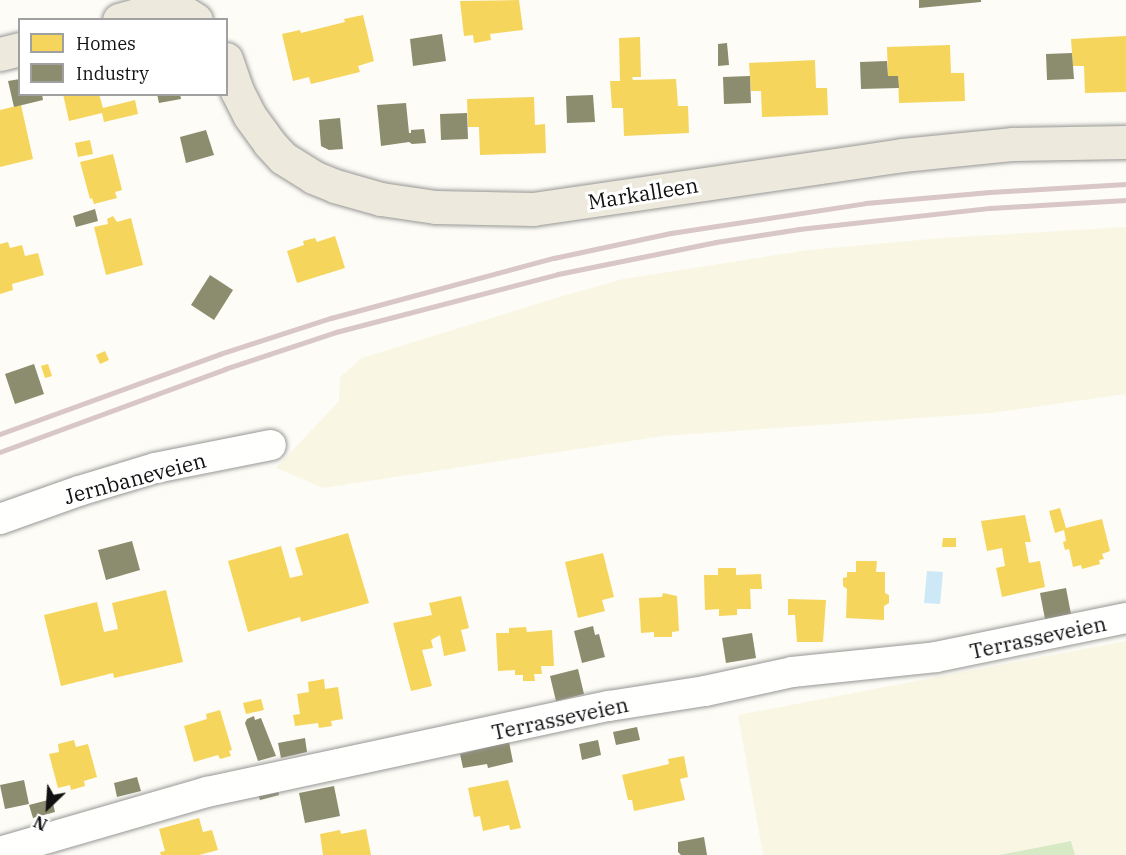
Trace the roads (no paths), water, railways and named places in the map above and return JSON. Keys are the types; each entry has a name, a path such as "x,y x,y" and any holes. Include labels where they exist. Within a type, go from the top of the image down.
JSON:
{"main road":[{"path":"126,18 172,5 193,18"},
{"path":"0,54 18,50"},
{"name":"Markalleen","path":"228,65 237,91 249,115 269,144 291,164 313,177 357,193 435,207 533,209 902,154 1013,144 1126,142"}],"street":[{"name":"Jernbaneveien","path":"0,519 155,468 271,445"},
{"name":"Terrasseveien","path":"0,852 207,792 609,706 705,691 792,672 936,657 1126,618"}],"water":[{"path":"927,571 943,572 940,604 924,603"}],"railway":[{"path":"0,434 220,354 331,318 554,258 671,233 866,203 990,192 1126,184"},
{"path":"0,452 225,369 336,332 558,274 716,242 799,229 990,208 1126,200"}]}
